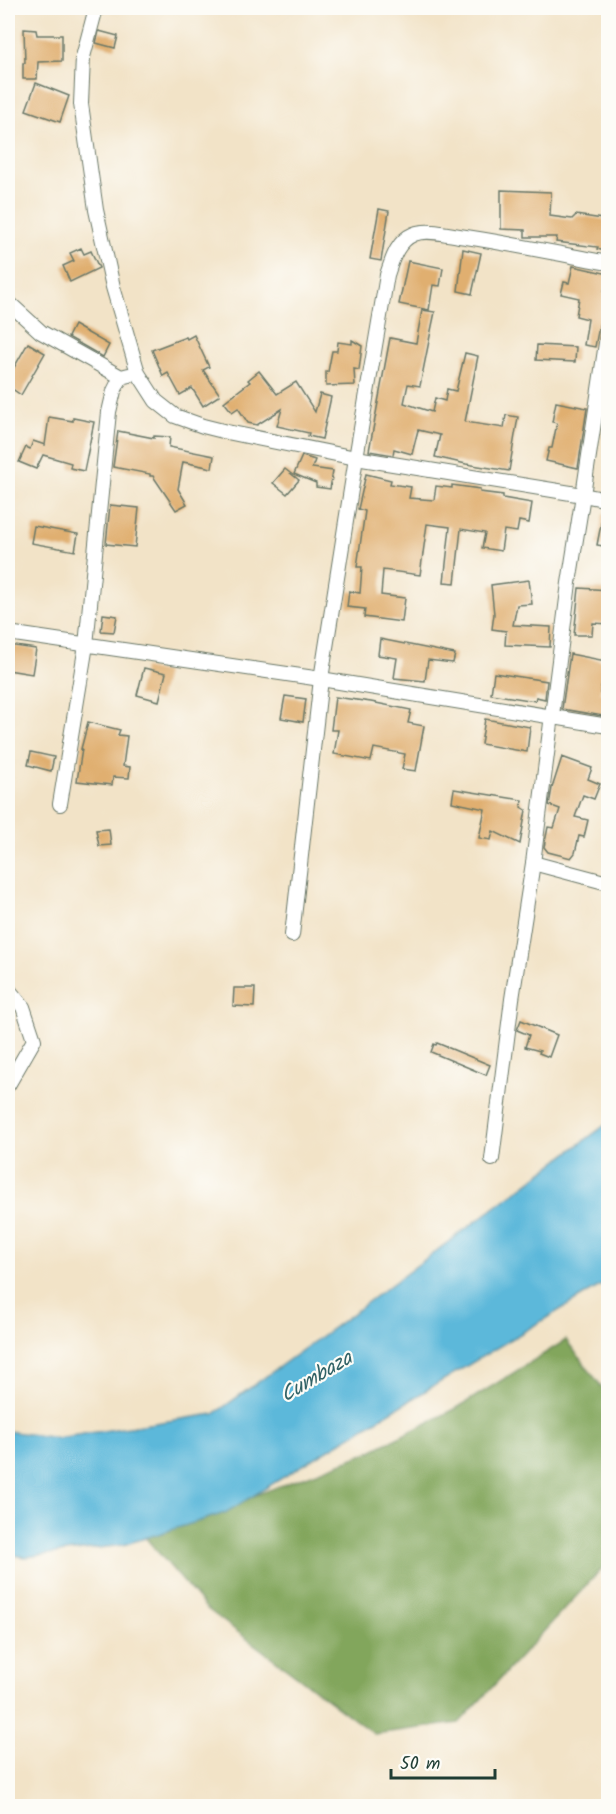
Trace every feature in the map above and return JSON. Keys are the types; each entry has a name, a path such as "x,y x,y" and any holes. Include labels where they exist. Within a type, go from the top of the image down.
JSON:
{"street":[{"path":"96,8 83,57 81,104 96,210 113,287 138,373 156,401 175,416 228,432 356,458 609,500"},
{"path":"292,935 321,679 356,458 392,257 412,235 419,233 490,240 609,263"},
{"path":"8,302 40,332 121,377 138,373"},
{"path":"492,1159 582,495 609,330"},
{"path":"60,804 86,645 109,412 114,391 121,377"},
{"path":"8,633 321,679 609,726"},
{"path":"533,862 609,883"},
{"path":"8,989 23,1007 34,1040 8,1085"}],"green space":[{"path":"566,1340 608,1395 608,1562 459,1723 374,1734 206,1608 145,1537 367,1453 457,1408"}],"water":[{"name":"Cumbaza","path":"608,1123 608,1281 225,1513 123,1545 26,1557 8,1554 8,1431 57,1438 214,1414"}],"building":[{"path":"24,29 36,30 37,35 62,35 62,61 38,62 37,79 23,79"},
{"path":"99,31 118,36 115,48 96,43"},
{"path":"36,83 69,96 60,122 26,110"},
{"path":"501,190 551,192 550,216 572,219 576,215 609,220 609,252 597,249 598,247 556,242 557,237 525,237 525,230 501,229"},
{"path":"379,209 389,211 381,261 370,259"},
{"path":"81,248 84,254 91,251 99,268 70,282 63,266 74,261 70,253"},
{"path":"463,249 481,253 472,294 458,291"},
{"path":"408,261 443,268 440,286 433,285 429,310 399,304"},
{"path":"573,266 609,274 595,347 584,345 588,319 576,316 579,298 561,294 564,282 569,283"},
{"path":"422,310 435,312 420,386 408,384 404,403 432,412 435,398 445,401 447,389 456,391 465,353 478,356 465,422 504,428 506,415 518,417 509,471 435,457 440,435 418,430 412,454 394,449 393,455 369,451 390,338 416,343"},
{"path":"74,325 109,345 103,357 68,337"},
{"path":"194,335 209,367 203,370 220,395 203,406 192,388 180,395 168,373 163,376 152,350"},
{"path":"352,340 362,346 359,370 354,369 355,385 326,386 326,372 328,372 332,351 337,351 338,342 352,344"},
{"path":"28,343 45,353 21,395 8,386 8,383"},
{"path":"537,345 576,347 575,362 536,360"},
{"path":"259,371 277,394 296,382 315,412 320,394 331,397 322,439 308,436 309,433 277,426 282,409 257,425 248,423 238,408 232,412 224,402 250,382 248,380"},
{"path":"556,402 587,408 578,468 546,461 549,448 552,448 557,423 552,422"},
{"path":"49,417 94,422 84,471 70,468 71,463 43,455 36,469 19,462 26,447 30,449 33,441 45,445"},
{"path":"118,431 154,438 154,436 170,437 169,447 214,456 212,468 183,462 178,489 187,504 176,510 153,476 113,467"},
{"path":"302,456 315,460 312,468 333,471 330,489 316,487 316,483 294,474"},
{"path":"285,469 299,480 287,494 273,483"},
{"path":"366,474 391,480 390,484 411,487 409,498 434,500 436,486 452,488 452,485 480,489 480,492 503,495 503,498 532,503 529,523 519,521 517,532 504,530 501,551 482,548 485,533 461,529 455,583 444,582 450,527 427,524 420,575 383,570 381,595 405,598 402,622 364,617 365,609 347,607 349,591 360,593 362,567 357,567 365,511 358,509"},
{"path":"110,505 139,508 135,547 106,544"},
{"path":"603,514 609,514 609,547 597,545"},
{"path":"34,526 78,534 75,551 31,543"},
{"path":"529,580 532,604 517,605 513,625 551,627 550,647 505,645 506,631 492,629 494,614 491,585"},
{"path":"579,588 609,590 609,624 593,623 592,635 574,635"},
{"path":"103,614 117,616 114,632 101,631"},
{"path":"380,639 455,654 453,663 428,660 425,681 394,678 397,658 378,655"},
{"path":"8,645 36,649 32,674 8,670"},
{"path":"570,654 606,661 600,693 609,694 609,717 562,709"},
{"path":"144,668 166,673 159,701 137,695"},
{"path":"494,673 547,681 545,699 536,697 535,701 491,694"},
{"path":"285,696 306,699 303,722 281,718"},
{"path":"335,697 411,710 408,723 424,726 416,771 402,769 405,754 374,748 371,761 334,754 338,730 331,730"},
{"path":"485,719 530,727 527,752 481,744"},
{"path":"88,722 120,730 118,735 127,736 123,766 130,767 129,778 113,777 112,785 77,781 81,749"},
{"path":"31,752 54,757 51,771 28,765"},
{"path":"562,757 592,768 588,779 600,784 594,799 583,795 575,817 588,820 584,837 579,836 575,853 571,858 548,852 544,847 548,827 554,828 560,809 549,805"},
{"path":"454,789 522,800 521,807 526,810 520,844 493,831 491,840 479,838 485,809 452,802"},
{"path":"109,829 111,845 99,846 96,830"},
{"path":"234,988 255,988 254,1007 233,1006"},
{"path":"521,1020 557,1035 549,1057 539,1053 540,1051 525,1047 529,1035 517,1030"},
{"path":"437,1043 490,1065 486,1075 431,1052 434,1044"}]}
